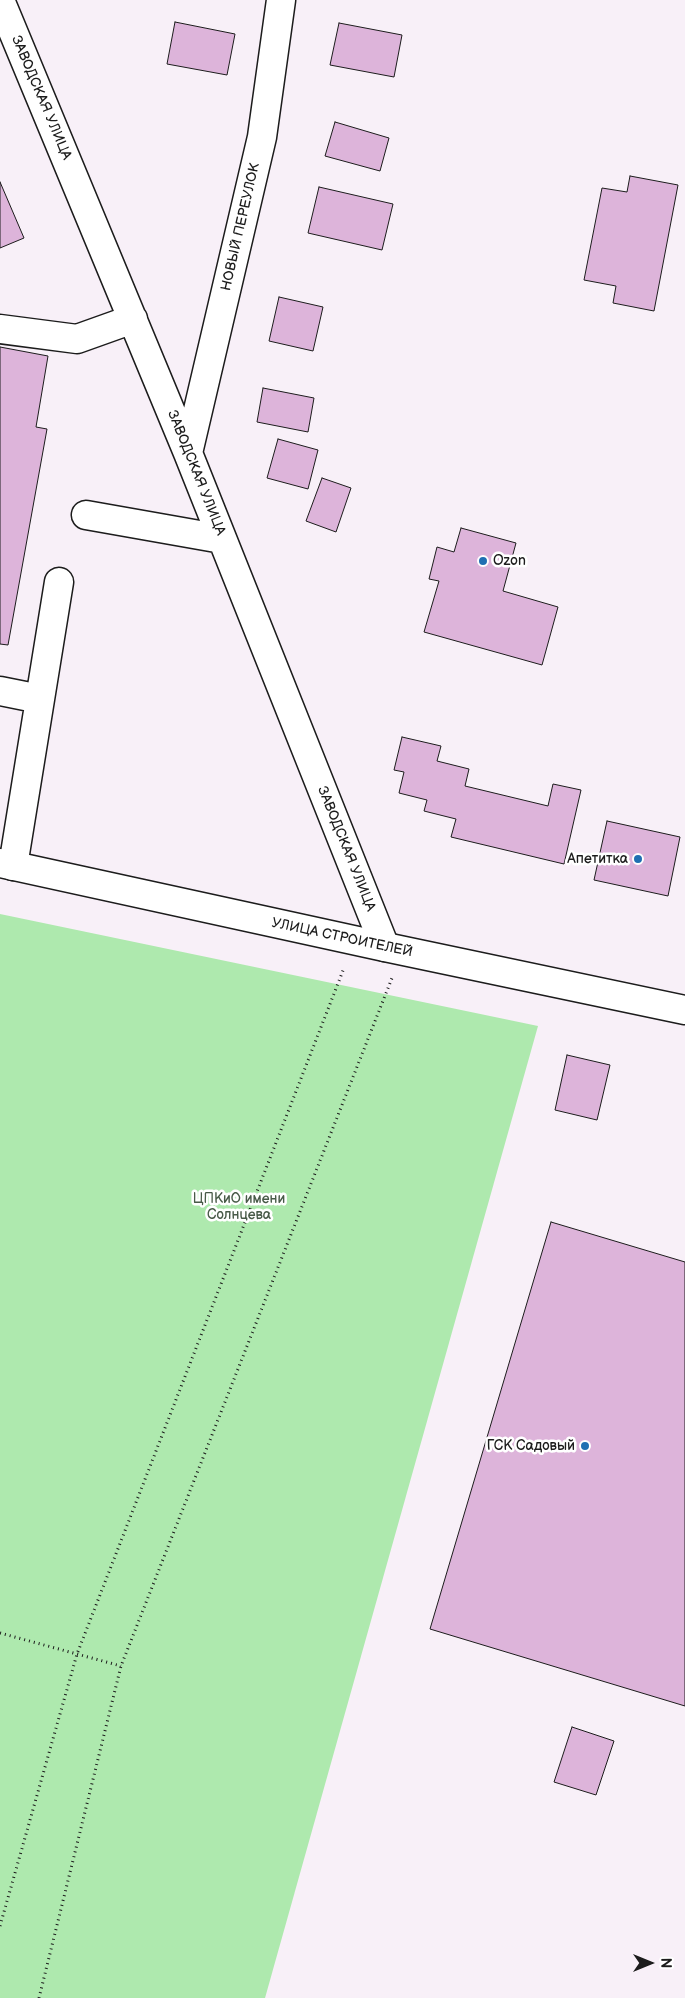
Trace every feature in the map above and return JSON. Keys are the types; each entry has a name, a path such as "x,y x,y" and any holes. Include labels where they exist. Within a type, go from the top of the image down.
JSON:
{"street":[{"name":"ЗАВОДСКАЯ УЛИЦА","path":"0,0 188,452 390,959"},
{"name":"НОВЫЙ ПЕРЕУЛОК","path":"188,452 262,137 281,0"},
{"path":"0,329 78,339 133,319"},
{"path":"86,515 222,539"},
{"path":"6,864 40,699 59,582"},
{"path":"0,691 40,699"},
{"name":"УЛИЦА СТРОИТЕЛЕЙ","path":"6,864 390,959 685,1010"}],"path":[{"path":"0,1926 78,1654 348,959"},
{"path":"39,1998 121,1666 390,959"},
{"path":"0,1633 121,1666"}],"green space":[{"name":"ЦПКиО имени Солнцева","path":"0,914 538,1026 265,1998 0,1998"}],"building":[{"path":"175,22 235,34 227,75 167,64"},
{"path":"339,23 402,35 394,77 330,65"},
{"path":"335,122 389,138 380,171 325,156"},
{"path":"630,176 678,185 654,311 613,303 616,286 584,280 602,188 627,192"},
{"path":"0,182 24,238 0,248"},
{"path":"319,187 393,204 382,250 308,233"},
{"path":"279,297 323,307 313,351 269,341"},
{"path":"0,347 48,356 36,427 47,429 8,645 0,644"},
{"path":"263,388 314,398 308,432 257,422"},
{"path":"278,439 318,450 308,489 267,478"},
{"path":"322,478 351,488 336,532 306,521"},
{"path":"461,528 516,543 503,591 558,607 542,665 424,632 439,581 429,579 437,547 454,552"},
{"path":"402,737 441,746 437,761 469,769 465,786 548,806 553,784 581,790 564,864 451,837 456,819 424,811 427,800 399,793 404,772 394,770"},
{"path":"607,821 680,837 668,896 594,880"},
{"path":"567,1055 610,1065 597,1120 555,1110"},
{"name":"ГСК Садовый","path":"551,1222 685,1262 685,1706 430,1629"},
{"path":"572,1727 614,1741 596,1795 554,1782"}],"place":[{"name":"Ozon","path":"483,561"},
{"name":"Апетитка","path":"638,859"},
{"name":"ГСК Садовый","path":"585,1446"}]}
